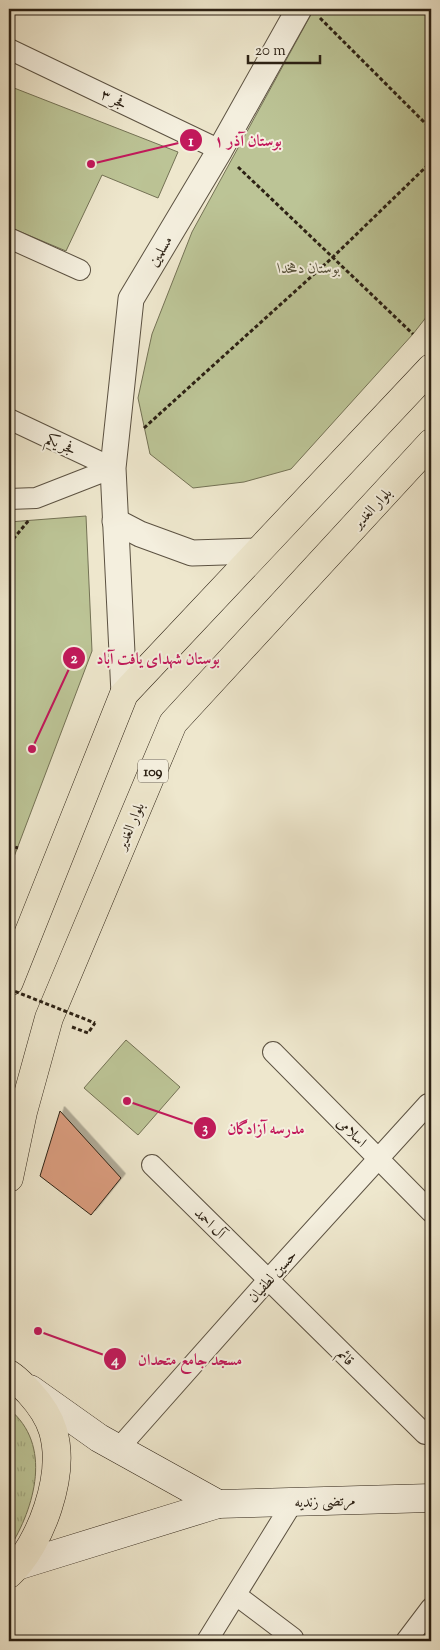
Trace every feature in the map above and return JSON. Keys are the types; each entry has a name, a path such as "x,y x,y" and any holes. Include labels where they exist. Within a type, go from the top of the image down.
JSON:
{"main road":[{"path":"9,982 124,694 431,368"},
{"name":"بلوار الغدیر","path":"9,1178 23,1112 49,1018 173,723 431,443"},
{"path":"11,1372 60,1412 99,1438 218,1504"},
{"path":"11,1372 38,1401 53,1431 56,1455 55,1478 49,1504 35,1537 13,1570"},
{"name":"مرتضی زندیه","path":"218,1504 431,1498"},
{"path":"13,1570 218,1504"}],"street":[{"name":"مسلمین","path":"124,694 113,468 131,299 220,150 310,13"},
{"name":"فجر ۳","path":"9,49 220,150"},
{"path":"9,238 80,270"},
{"name":"فجر یکم","path":"9,420 113,468"},
{"path":"9,499 36,498 113,468"},
{"path":"116,521 140,534 192,553 258,551"},
{"name":"اسلامی","path":"273,1052 431,1212"},
{"name":"حسین لطفیان","path":"118,1449 428,1104"},
{"name":"آل احمد","path":"152,1165 268,1280"},
{"name":"قائم","path":"268,1280 425,1434"},
{"path":"207,1641 293,1502"},
{"path":"236,1595 293,1638"},
{"path":"406,1641 431,1608"}],"path":[{"path":"310,13 431,129"},
{"path":"220,150 413,334"},
{"path":"144,428 333,257 431,162"},
{"path":"9,544 29,520"},
{"path":"9,844 18,848"},
{"path":"9,989 94,1023 88,1033"}],"green space":[{"name":"بوستان دهخدا","path":"314,9 431,9 431,311 413,334 291,469 244,482 193,488 150,454 138,398 152,334 192,232"},
{"path":"9,86 178,152 158,198 102,175 66,251 9,227"},
{"path":"86,516 92,651 9,870 9,522"},
{"path":"126,1040 180,1087 138,1135 84,1088"},
{"path":"9,1409 23,1424 31,1440 35,1458 35,1477 32,1496 26,1514 9,1549"}],"building":[{"path":"60,1111 121,1178 91,1215 40,1176"}],"place":[{"name":"بوستان آذر ۱","path":"91,164"},
{"name":"بوستان شهدای یافت آباد","path":"32,749"},
{"name":"مدرسه آزادگان","path":"127,1101"},
{"name":"مسجد جامع متحدان","path":"38,1331"}]}
